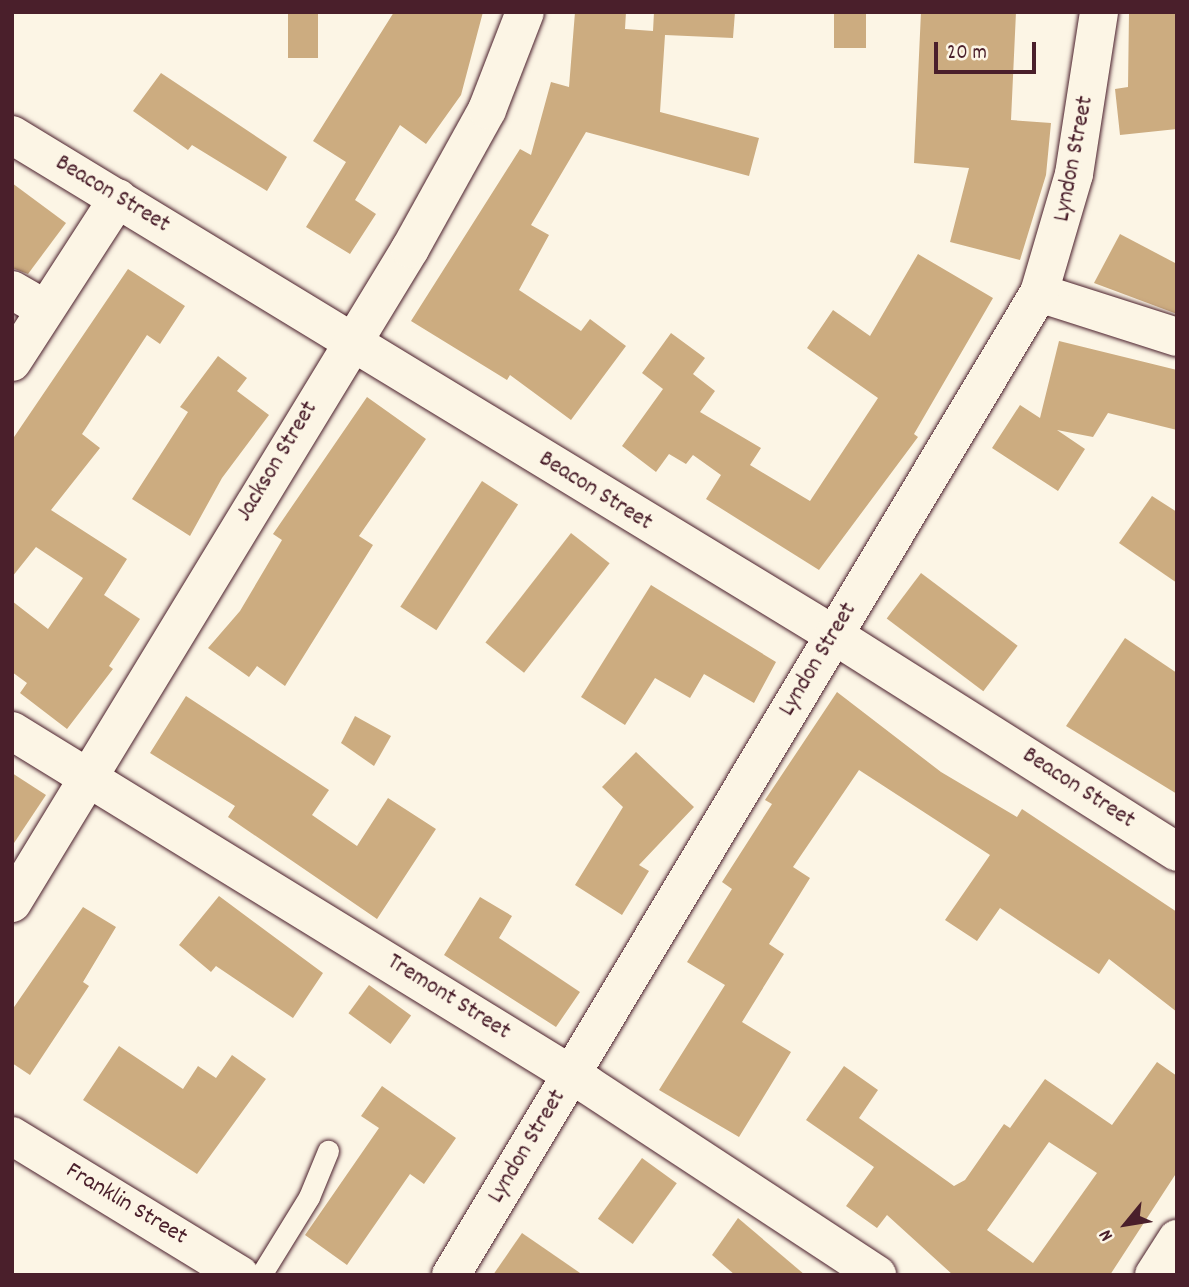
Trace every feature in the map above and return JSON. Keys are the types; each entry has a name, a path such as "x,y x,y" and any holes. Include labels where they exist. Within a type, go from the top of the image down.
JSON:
{"street":[{"name":"Jackson Street","path":"12,903 90,778 486,110 525,12"},
{"name":"Lyndon Street","path":"451,1275 1039,293 1074,174 1099,12"},
{"name":"Beacon Street","path":"12,135 834,635 1177,852"},
{"path":"12,362 117,198"},
{"path":"12,290 45,309"},
{"path":"1039,293 1177,338"},
{"name":"Tremont Street","path":"12,732 571,1074 877,1275"},
{"name":"Franklin Street","path":"12,1136 240,1275"},
{"path":"1154,1275 1177,1239"}],"lane":[{"path":"261,1275 309,1197 328,1151"}],"building":[{"path":"288,12 318,12 318,58 288,58"},
{"path":"394,12 483,12 461,95 426,144 400,125 355,200 376,214 350,254 306,227 346,162 313,141"},
{"path":"575,12 626,12 625,29 653,31 654,12 735,12 733,38 665,35 660,112 759,138 749,176 586,132 531,225 549,235 519,290 581,331 590,319 626,346 571,420 510,375 507,380 411,321 520,149 531,155 551,82 569,87"},
{"path":"834,12 866,12 866,48 834,48"},
{"path":"921,12 1016,12 1011,120 1051,123 1046,175 1020,260 950,242 969,168 914,163"},
{"path":"1129,12 1177,12 1177,129 1120,135 1115,89 1128,87"},
{"path":"161,73 287,157 267,191 192,145 188,150 133,111"},
{"path":"12,183 66,223 28,274 12,268"},
{"path":"1120,234 1177,264 1177,314 1094,283"},
{"path":"918,254 993,298 914,434 918,437 819,570 706,499 721,475 693,455 686,464 669,454 656,472 622,446 663,389 642,373 671,333 705,358 693,374 715,391 700,412 761,448 750,465 810,501 878,398 807,348 833,310 870,336"},
{"path":"128,269 185,306 160,344 147,335 82,434 100,448 51,510 127,559 104,595 140,619 109,666 113,669 67,729 20,693 27,683 12,672 12,601 48,629 83,578 36,547 12,577 12,440"},
{"path":"1059,341 1177,370 1177,430 1108,413 1093,437 1057,430 1085,449 1058,491 992,448 1020,405 1040,418"},
{"path":"218,356 247,378 237,391 269,415 222,478 190,536 132,499 188,412 180,407"},
{"path":"367,397 426,439 359,536 373,545 285,686 257,666 249,677 208,648 240,611 282,540 273,534"},
{"path":"482,481 518,504 436,630 400,607"},
{"path":"1152,496 1177,512 1177,583 1119,543"},
{"path":"571,533 610,563 524,673 485,643"},
{"path":"921,573 1018,646 983,691 887,619"},
{"path":"651,585 776,662 754,703 704,674 690,698 655,678 625,725 581,697"},
{"path":"1125,638 1177,673 1177,794 1066,726"},
{"path":"837,692 941,772 1017,817 1022,809 1177,912 1177,1012 1109,959 1099,974 1000,908 977,941 945,920 990,855 859,770 793,867 810,878 769,944 784,954 742,1022 791,1052 739,1137 659,1090 725,985 687,962 732,889 722,882 772,804 765,800"},
{"path":"186,696 329,790 312,815 357,846 388,798 436,829 377,919 228,817 235,806 150,753"},
{"path":"355,716 391,736 374,766 341,743"},
{"path":"636,752 694,807 639,865 649,871 622,915 575,885 623,807 602,787"},
{"path":"12,773 46,795 12,846"},
{"path":"219,896 323,973 293,1018 216,966 211,972 179,945"},
{"path":"480,897 512,916 499,938 580,992 556,1027 444,955"},
{"path":"83,907 116,927 83,982 89,986 30,1075 12,1063 12,1010"},
{"path":"369,985 411,1016 390,1044 348,1013"},
{"path":"119,1046 183,1089 198,1066 216,1078 232,1055 266,1079 197,1174 83,1100"},
{"path":"1157,1062 1177,1076 1177,1172 1110,1275 953,1275 887,1215 877,1228 846,1206 874,1167 806,1120 844,1066 878,1090 859,1118 954,1186 965,1180 1004,1124 1010,1128 1045,1079 1112,1125","holes":["1049,1142 1097,1173 1033,1263 987,1230"]},
{"path":"382,1086 456,1138 424,1184 410,1174 347,1265 305,1235 379,1128 361,1116"},
{"path":"642,1158 677,1183 633,1244 598,1219"},
{"path":"738,1218 805,1275 735,1275 712,1255"},
{"path":"522,1233 583,1275 493,1275"}]}
